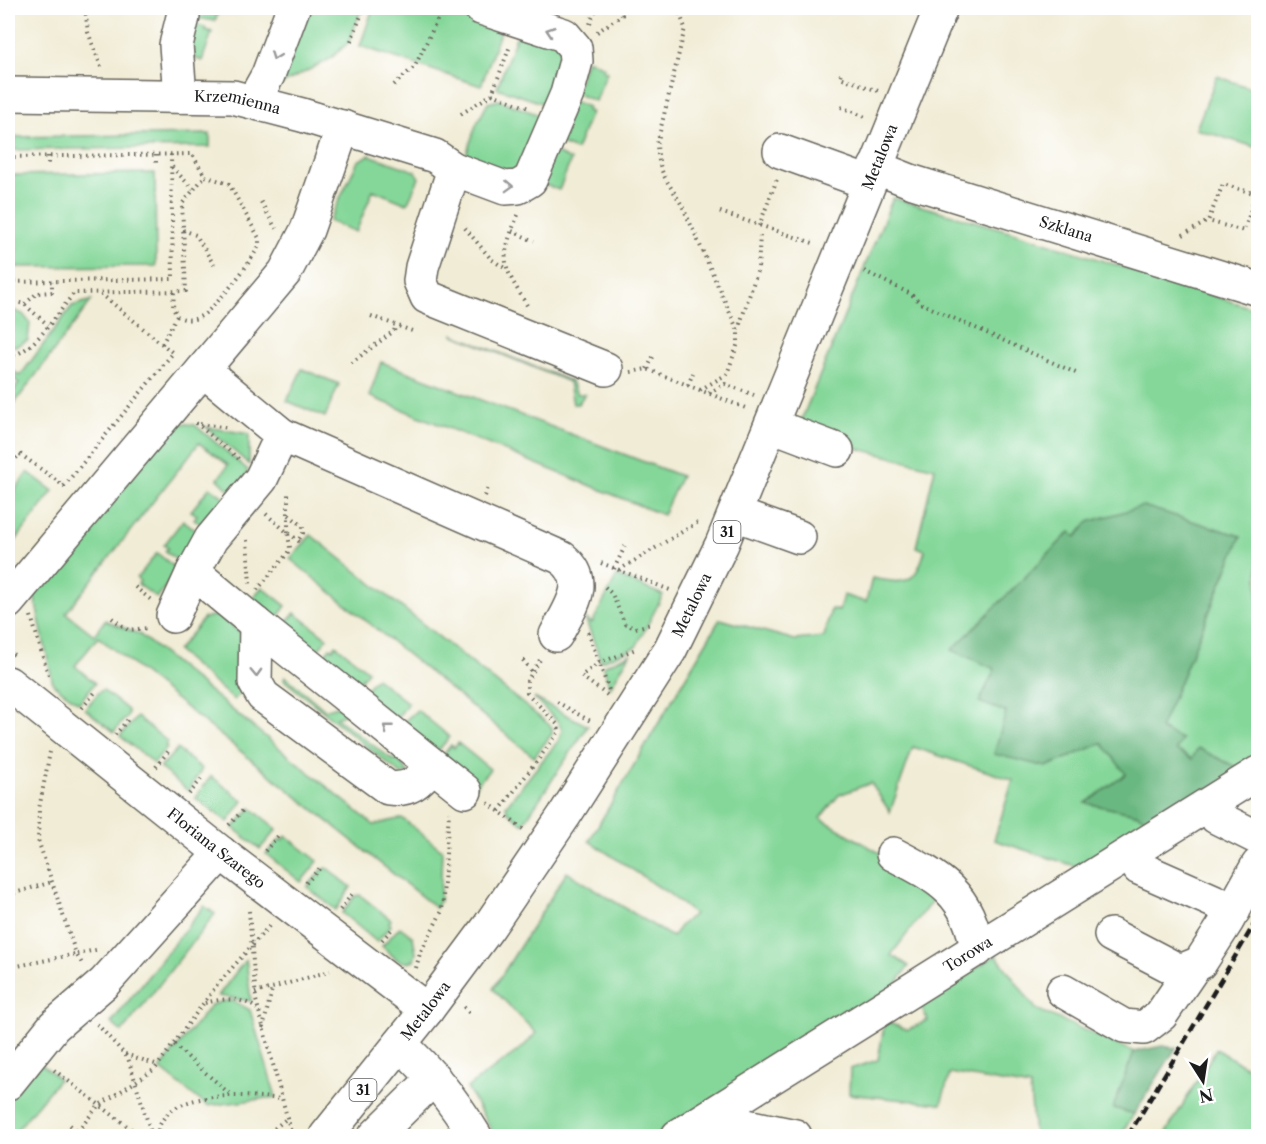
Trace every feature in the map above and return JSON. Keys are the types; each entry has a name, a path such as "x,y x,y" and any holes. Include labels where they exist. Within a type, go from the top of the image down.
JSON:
{"street":[{"path":"252,102 268,75 293,8"},
{"path":"481,8 564,35 574,48 576,61 567,93 530,180"},
{"name":"Metalowa","path":"338,1132 400,1044 427,1011 564,816 670,651 699,597 719,516 829,253 872,175 941,8"},
{"path":"180,96 176,45 183,17"},
{"name":"Krzemienna","path":"8,94 233,98 343,127 435,156 454,169 505,188 518,187 530,180"},
{"path":"13,595 285,272 307,230 343,127"},
{"name":"Szklana","path":"783,152 925,186 1258,290"},
{"path":"454,169 422,267 420,281 427,297 614,369"},
{"path":"203,370 282,435 562,558 576,583 556,635"},
{"path":"761,418 837,450"},
{"path":"173,616 211,538 259,491 282,435"},
{"path":"719,516 799,537"},
{"path":"193,572 253,614 465,791"},
{"path":"253,614 255,682 262,696 388,788 400,790 412,786 432,765"},
{"name":"Floriana Szarego","path":"8,683 70,716 224,840 427,1011"},
{"name":"Torowa","path":"678,1137 713,1127 977,950 1258,773"},
{"path":"1216,817 1258,838"},
{"path":"8,1083 54,1026 104,983 224,840"},
{"path":"893,854 936,876 949,887 970,921 977,950"},
{"path":"1063,991 1124,1026 1144,1028 1161,1015 1193,968 1200,963 1234,910 1258,865"},
{"path":"1139,868 1234,910"},
{"path":"1111,935 1174,968 1193,968"},
{"path":"400,1044 454,1102 475,1137"},
{"path":"375,1137 434,1078"},
{"path":"713,1127 795,1137"}],"path":[{"path":"85,8 88,32 104,72"},
{"path":"351,41 364,8"},
{"path":"393,85 415,66 443,8"},
{"path":"592,35 624,16 618,8"},
{"path":"678,8 685,28 657,144 657,155 661,172 683,207 738,331"},
{"path":"461,114 492,94 519,20"},
{"path":"841,74 840,77 878,91"},
{"path":"492,94 556,119"},
{"path":"841,107 874,120"},
{"path":"759,226 783,152"},
{"path":"8,282 173,279 171,154"},
{"path":"8,157 192,154 205,176 229,184 259,238 259,244 239,276 205,314 193,319 177,316"},
{"path":"156,155 156,165"},
{"path":"48,156 48,166"},
{"path":"172,166 193,189"},
{"path":"8,355 13,356 28,349 74,293 183,292 186,289 182,204 205,176"},
{"path":"530,180 529,191 504,255 506,269 531,311"},
{"path":"1179,238 1208,221 1223,184 1256,194 1244,231 1208,221"},
{"path":"261,202 277,231"},
{"path":"444,203 491,259 506,269"},
{"path":"720,212 829,253 911,294 922,304 1076,373"},
{"path":"183,230 196,235 214,265"},
{"path":"512,231 534,240"},
{"path":"700,390 727,374 758,269 760,235"},
{"path":"25,304 37,293 52,292 52,281"},
{"path":"174,292 173,308 177,316"},
{"path":"8,467 20,454 64,486 173,353 100,293"},
{"path":"8,300 25,304 48,325"},
{"path":"162,344 177,316"},
{"path":"371,316 412,331"},
{"path":"351,363 394,331 396,325"},
{"path":"647,369 653,357"},
{"path":"614,369 629,372 647,369 761,418"},
{"path":"688,385 693,373"},
{"path":"708,394 725,384 757,396"},
{"path":"160,418 200,424 259,491 288,533 300,542 303,526 259,491"},
{"path":"253,614 259,491"},
{"path":"253,614 290,548 288,515"},
{"path":"616,569 719,516"},
{"path":"616,569 626,544"},
{"path":"576,583 600,563 670,591"},
{"path":"576,583 592,579 607,588 622,620 629,627 641,628 657,621"},
{"path":"576,583 599,663 613,699 581,676 599,663 646,645"},
{"path":"13,595 25,594 70,716"},
{"path":"112,618 128,630 154,628 173,616"},
{"path":"499,811 559,732 558,725 527,693 527,681 556,635"},
{"path":"523,660 532,672"},
{"path":"88,975 76,954 41,852 37,827 51,747 70,716 97,690"},
{"path":"557,702 593,722"},
{"path":"115,735 130,717"},
{"path":"155,768 170,749"},
{"path":"188,795 204,776"},
{"path":"414,975 420,953 442,911 447,814 465,791 476,793 524,829"},
{"path":"224,840 244,808"},
{"path":"262,854 278,836"},
{"path":"303,886 320,868"},
{"path":"8,895 52,882"},
{"path":"337,913 352,894"},
{"path":"249,907 258,1010 292,1137"},
{"path":"74,1137 99,1106 158,1065 204,1003 276,918"},
{"path":"378,946 394,927"},
{"path":"8,968 76,954"},
{"path":"255,993 340,969"},
{"path":"263,1029 272,988"},
{"path":"204,1003 222,999 235,1000 258,1010"},
{"path":"99,1026 128,1059 152,1137"},
{"path":"173,1045 232,1096"},
{"path":"122,1053 158,1065"},
{"path":"57,1072 140,1137"},
{"path":"157,1137 158,1129 172,1111 205,1098 232,1096 281,1100"},
{"path":"264,1137 286,1119"},
{"path":"70,1125 78,1132"}],"green space":[{"path":"191,8 220,8 215,21 197,18"},
{"path":"298,8 362,8 349,42 330,59 282,84"},
{"path":"373,8 445,8 502,27 481,86 360,46"},
{"path":"191,23 205,27 205,30 212,32 202,61 189,56"},
{"path":"519,29 556,40 569,67 554,107 497,88"},
{"path":"587,59 604,67 603,70 607,72 595,101 575,93"},
{"path":"1217,76 1258,91 1258,148 1196,129"},
{"path":"499,100 550,119 512,176 464,161 476,125 488,103"},
{"path":"570,100 588,107 587,111 591,112 576,150 553,141"},
{"path":"210,134 210,147 8,150 8,137"},
{"path":"550,150 571,160 559,190 537,182"},
{"path":"369,155 415,171 419,178 407,204 373,190 356,232 329,221 358,161"},
{"path":"155,173 156,266 8,267 8,175"},
{"path":"893,198 1016,233 1258,310 1258,762 1246,772 1198,749 1192,759 1176,750 1181,739 1160,729 1241,536 1075,537 1070,532 953,650 995,669 980,702 1006,712 1046,767 1102,743 1127,774 1086,803 1136,814 1151,821 1084,869 994,840 1013,780 913,747 890,812 871,783 839,795 820,818 941,889 891,955 909,966 894,987 653,1136 495,1136 467,1088 523,1047 536,1033 493,989 567,872 672,937 694,914 668,893 589,841 720,619 795,640 824,637 831,609 839,611 843,595 866,602 872,578 907,580 913,576 921,562 925,550 916,547 935,468 843,445 798,428"},
{"path":"92,300 11,408 8,405 8,398 19,383 8,374 8,367 20,376 72,306"},
{"path":"8,308 23,314 30,323 28,340 16,346 8,346"},
{"path":"452,334 571,381 577,394 585,394 578,404 573,404 569,382"},
{"path":"381,362 681,476 663,515 369,396"},
{"path":"302,369 339,384 325,417 287,401"},
{"path":"173,422 195,425 248,470 237,498 218,479 228,465 199,443 66,613 94,635 105,620 139,634 374,825 402,818 442,850 440,901 436,908 98,637 75,666 95,683 79,703 53,684 33,590"},
{"path":"206,427 249,434 249,464"},
{"path":"28,472 53,491 14,543 8,538 8,499"},
{"path":"210,487 232,503 210,531 194,519 197,515 191,511"},
{"path":"1143,506 1241,536 1160,729 1182,739 1176,750 1192,759 1198,748 1246,772 1150,821 1136,814 1086,803 1126,774 1102,743 1046,767 994,754 1006,712 979,702 995,669 952,650 1070,532 1076,537 1088,522"},
{"path":"183,520 205,537 183,565 165,551 168,548 164,545"},
{"path":"311,535 552,727 552,734 534,757 290,559"},
{"path":"157,553 178,570 157,598 138,584 140,581 137,578"},
{"path":"617,576 663,595 636,647 601,661 585,618 592,623"},
{"path":"262,587 286,606 271,626 253,606 255,595"},
{"path":"295,613 327,638 312,658 278,630"},
{"path":"218,615 245,636 248,685 234,700 177,651 204,618"},
{"path":"336,645 368,671 353,690 318,662 330,648 333,649"},
{"path":"630,654 610,688 603,666"},
{"path":"285,676 325,710 343,704 356,711 336,718 393,760 397,759 409,773 401,774 284,680"},
{"path":"376,678 408,703 394,723 360,695"},
{"path":"103,690 128,710 128,715 114,732 85,709"},
{"path":"534,698 588,726 523,824 507,811 506,806 559,740 562,730 558,722"},
{"path":"417,710 450,737 435,754 399,726"},
{"path":"137,717 168,742 165,745 167,747 154,764 120,736"},
{"path":"458,743 490,769 475,787 440,759 451,745 454,748"},
{"path":"177,749 202,769 188,791 160,768"},
{"path":"211,776 243,801 228,822 195,798"},
{"path":"251,808 277,829 260,849 233,828"},
{"path":"286,836 318,861 301,882 266,854 281,838 283,840"},
{"path":"327,868 351,887 336,910 307,887 322,870"},
{"path":"360,895 391,920 389,923 391,925 377,942 342,913 355,896"},
{"path":"204,906 215,914 122,1032 111,1023"},
{"path":"400,927 413,937 416,953 414,960 409,962 396,959 382,946"},
{"path":"996,955 1036,1009 1134,1052 1114,1108 1134,1114 1120,1136 1034,1136 1030,1087 950,1073 941,1104 849,1094 850,1069 878,1060 885,1021 908,1030 928,1020 919,1004"},
{"path":"246,959 251,1001 218,996"},
{"path":"234,1001 250,1010 276,1097 207,1106 160,1069 211,1005"},
{"path":"1162,1046 1176,1048 1134,1114 1113,1108 1134,1052"},
{"path":"1216,1049 1258,1074 1258,1136 1164,1136"},
{"path":"37,1060 59,1079 12,1136 8,1136 8,1096"}],"railway":[{"path":"1128,1136 1258,918"}]}
